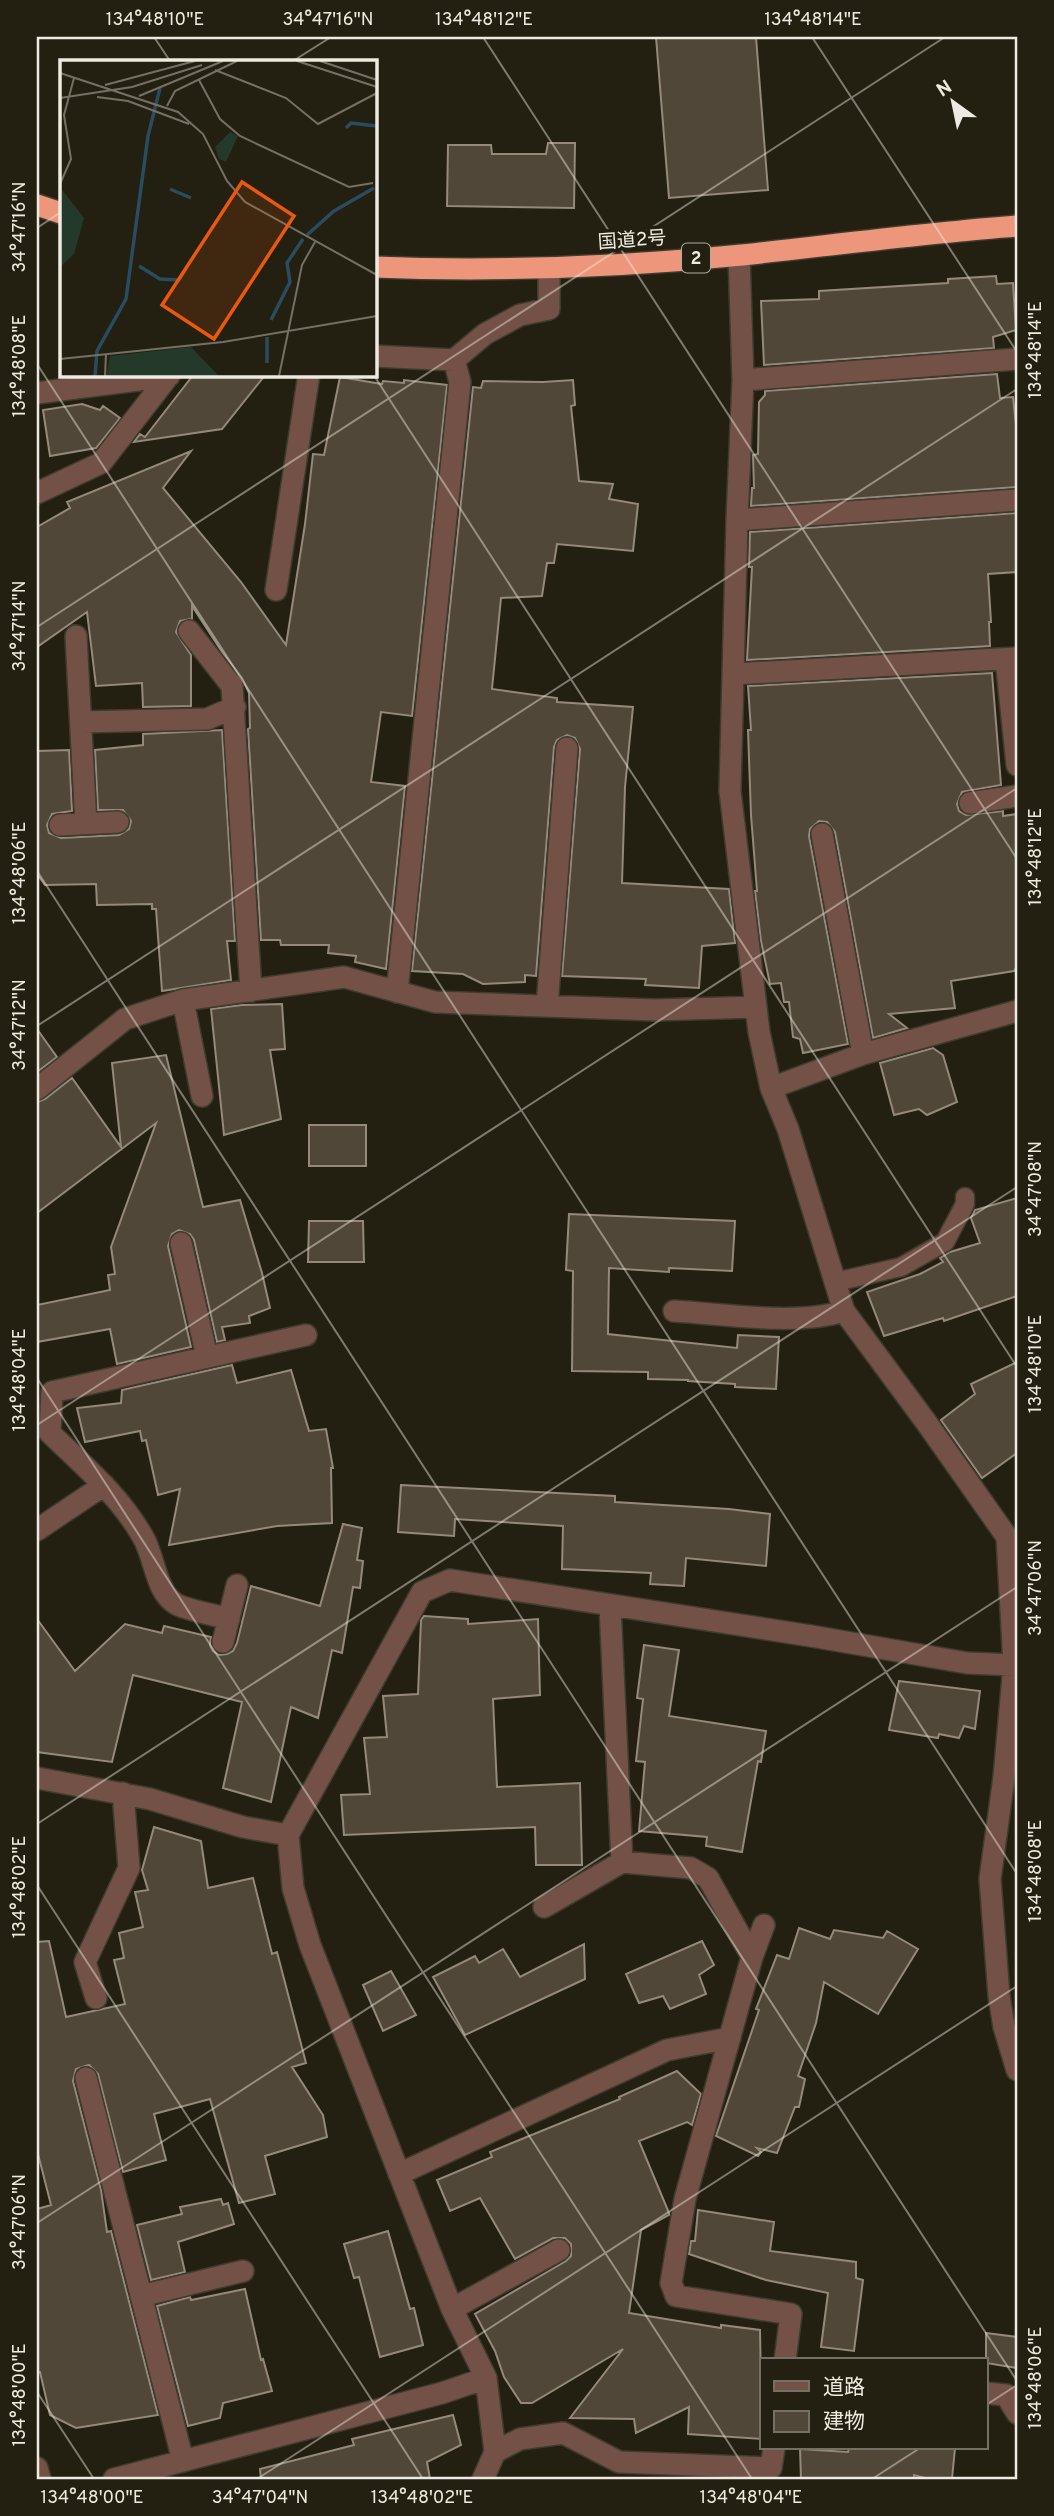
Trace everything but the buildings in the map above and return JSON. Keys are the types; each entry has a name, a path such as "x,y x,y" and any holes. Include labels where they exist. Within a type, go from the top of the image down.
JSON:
{"highway":[{"path":"37,205 60,213"},
{"name":"国道2号","path":"376,267 437,270 549,268 739,255 958,230 1017,226"}],"street":[{"path":"739,255 743,380 730,791 756,1007 771,1088 788,1129 835,1282 834,1314 926,1422 1012,1535 1016,1667 990,1879 999,1996 1004,2026 1017,2070"},
{"path":"376,356 454,360 485,334 520,315 549,309 549,268"},
{"path":"743,380 1017,359"},
{"path":"397,992 460,382 454,360"},
{"path":"37,393 162,376"},
{"path":"37,493 101,463 168,376"},
{"path":"276,590 309,376"},
{"path":"737,520 1017,500"},
{"path":"189,631 232,686 251,991"},
{"path":"76,636 86,824"},
{"path":"734,674 1012,658 1017,765"},
{"path":"81,722 207,719 235,707"},
{"path":"547,1006 567,748"},
{"path":"970,803 1017,796"},
{"path":"60,825 118,822"},
{"path":"822,834 863,1054"},
{"path":"37,1089 125,1019 183,1000 344,977 435,1002 654,1010 756,1007"},
{"path":"183,1000 202,1096"},
{"path":"771,1088 863,1054 1017,1011"},
{"path":"181,1243 206,1357"},
{"path":"674,1311 790,1318 834,1314"},
{"path":"229,1619 176,1604 160,1584 155,1564 140,1531 104,1485 50,1433 52,1392 306,1335"},
{"path":"37,1530 104,1485"},
{"path":"483,2479 495,2452 486,2378 452,2309 310,1945 293,1888 288,1835 422,1592 450,1580 967,1663 1016,1667"},
{"path":"223,1642 237,1586"},
{"path":"610,1606 622,1862"},
{"path":"37,1778 123,1793 243,1826 288,1835"},
{"path":"96,1998 85,1962 129,1868 123,1793"},
{"path":"544,1907 622,1862 691,1868 708,1878 752,1957"},
{"path":"764,1925 752,1957 685,2199 671,2283 677,2296 791,2314 785,2358"},
{"path":"399,2174 667,2050 730,2038"},
{"path":"86,2078 183,2461"},
{"path":"452,2309 559,2250"},
{"path":"141,2296 243,2271"},
{"path":"114,2479 146,2476 183,2461 442,2393 486,2378"},
{"path":"988,2393 1006,2395 1017,2413"},
{"path":"495,2452 520,2439 563,2433 616,2470 771,2468 774,2450"},
{"path":"37,2468 40,2479"}],"lane":[{"path":"835,1282 901,1267 944,1241 965,1204 965,1197"}]}
